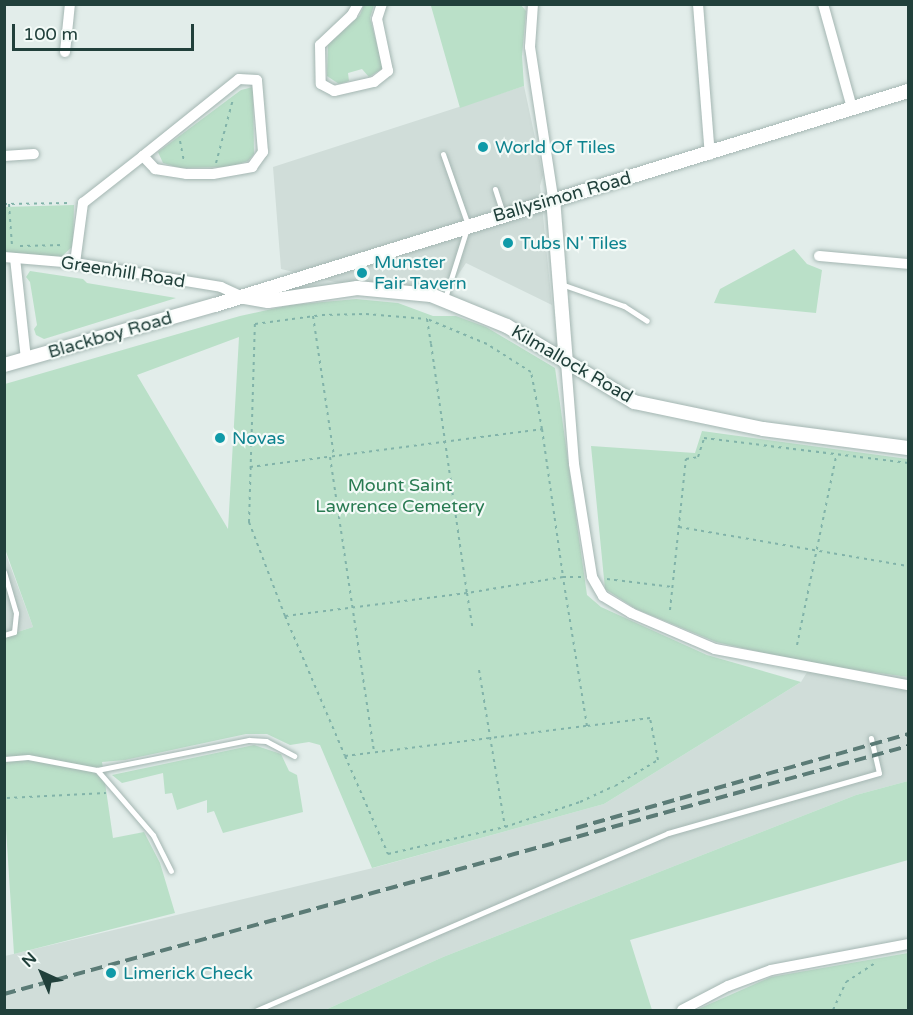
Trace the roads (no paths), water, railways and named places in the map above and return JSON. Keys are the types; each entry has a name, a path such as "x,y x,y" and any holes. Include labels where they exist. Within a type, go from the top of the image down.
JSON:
{"main road":[{"name":"Ballysimon Road","path":"215,305 553,198 710,155 909,91"},
{"path":"553,198 566,363"},
{"name":"Kilmallock Road","path":"240,296 268,301 327,290 396,289 445,299 507,326 634,402 763,429 909,448"},
{"name":"Blackboy Road","path":"4,365 215,305"}],"street":[{"path":"65,52 70,4"},
{"path":"358,4 352,15 320,45 321,84 334,91 374,82 388,71 377,19 382,4"},
{"path":"533,4 530,47 553,198"},
{"path":"698,4 710,155"},
{"path":"823,4 852,108"},
{"path":"75,263 77,232 83,202 239,79 257,81 263,153 252,167 213,174 186,174 155,169 143,156"},
{"path":"4,156 34,154"},
{"path":"819,256 909,264"},
{"path":"10,257 26,359"},
{"name":"Greenhill Road","path":"10,257 75,263 220,287 240,296"},
{"path":"566,363 574,464 592,577 603,596 613,603 715,649 909,685"},
{"path":"682,1011 728,986 771,969 881,947 909,944"}],"lane":[{"path":"443,154 468,225 445,299"},
{"path":"495,189 503,214"},
{"path":"560,284 624,306 647,321"},
{"path":"4,572 16,625 14,632 4,635"},
{"path":"258,1011 668,833 879,773 872,738"},
{"path":"4,759 28,757 97,770 249,740 266,741 294,756"},
{"path":"97,770 153,835 171,872"}],"railway":[{"path":"576,828 908,734"},
{"path":"4,994 908,746"}],"place":[{"name":"World Of Tiles","path":"483,147"},
{"name":"Tubs N' Tiles","path":"508,243"},
{"name":"Munster Fair Tavern","path":"362,273"},
{"name":"Novas","path":"220,438"},
{"name":"Limerick Check","path":"111,973"}],"park label":[{"name":"Mount Saint Lawrence Cemetery","path":"400,496"}]}
